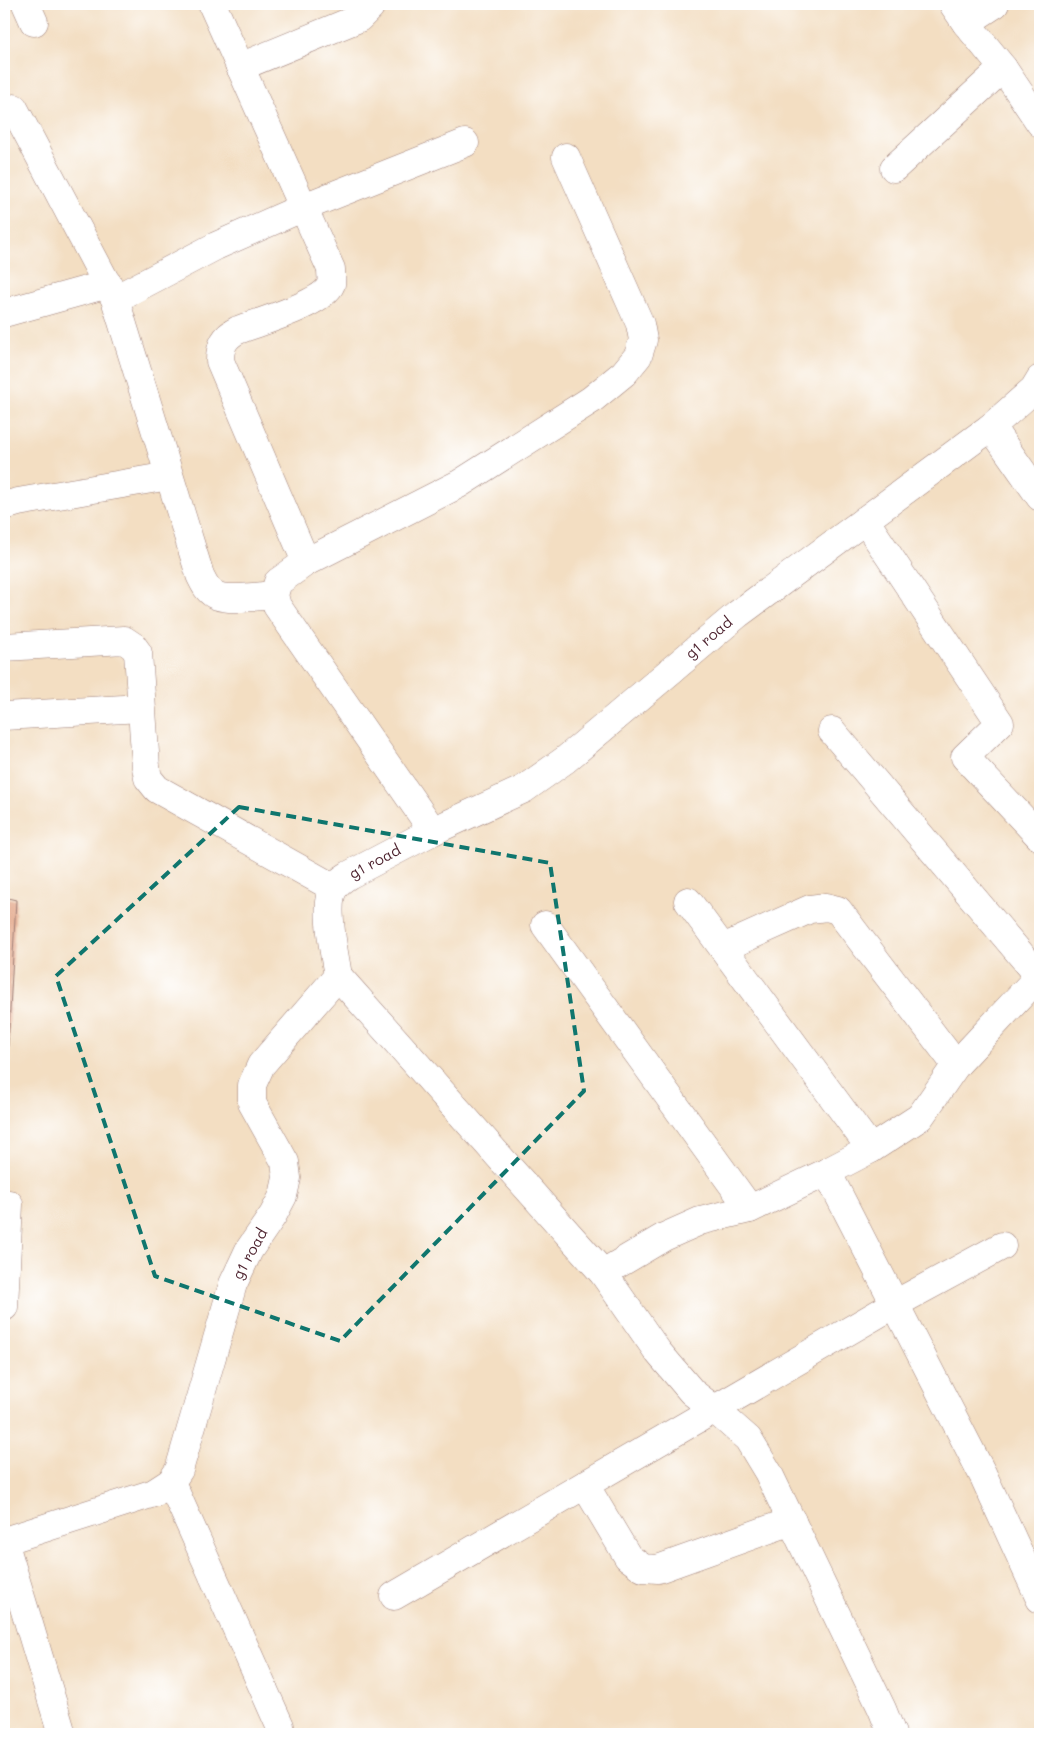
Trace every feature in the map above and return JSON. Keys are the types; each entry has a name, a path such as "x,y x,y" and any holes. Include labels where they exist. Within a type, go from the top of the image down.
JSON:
{"street":[{"path":"212,4 331,269 331,285 322,294 311,302 230,334 223,342 220,350 220,361 306,562"},
{"path":"240,67 359,18 370,7 370,4"},
{"path":"995,4 959,14 1003,68 1040,123"},
{"path":"894,168 1003,68"},
{"path":"14,108 112,292 200,575 208,590 218,596 233,598 274,595"},
{"path":"4,313 112,292 304,207 465,142"},
{"path":"433,831 277,606 274,595 278,582 306,562 459,484 592,400 624,373 638,356 643,340 640,324 566,157"},
{"name":"g1 road","path":"171,1482 179,1470 233,1284 249,1250 274,1215 283,1196 287,1178 285,1162 252,1103 252,1085 261,1065 338,976 329,912 334,888 349,875 433,831 524,789 566,760 738,614 991,428 1034,389 1040,380"},
{"path":"991,428 1040,497"},
{"path":"4,506 169,476"},
{"path":"866,520 1000,723 965,757 1040,836"},
{"path":"4,647 124,640 133,646 138,653 146,767 148,778 157,789 334,888"},
{"path":"4,716 141,708"},
{"path":"603,1273 664,1237 700,1221 750,1209 827,1172 871,1149 920,1117 956,1065 1040,975 832,731"},
{"path":"688,900 871,1149"},
{"path":"723,948 810,909 826,907 838,910 956,1065"},
{"path":"545,925 750,1209"},
{"path":"338,976 603,1273 658,1352 692,1392 748,1439 768,1472 882,1709 892,1734"},
{"path":"827,1172 982,1475 1040,1599"},
{"path":"4,1307 9,1204"},
{"path":"394,1596 895,1304 1002,1246"},
{"path":"62,1734 4,1541 154,1493 171,1482 280,1726"},
{"path":"585,1484 628,1557 642,1568 658,1569 792,1522"}],"highlighted area":[{"path":"239,807 550,863 584,1091 340,1341 155,1276 56,976"}],"building":[{"path":"4,897 16,900 5,1101 4,1101"}]}
